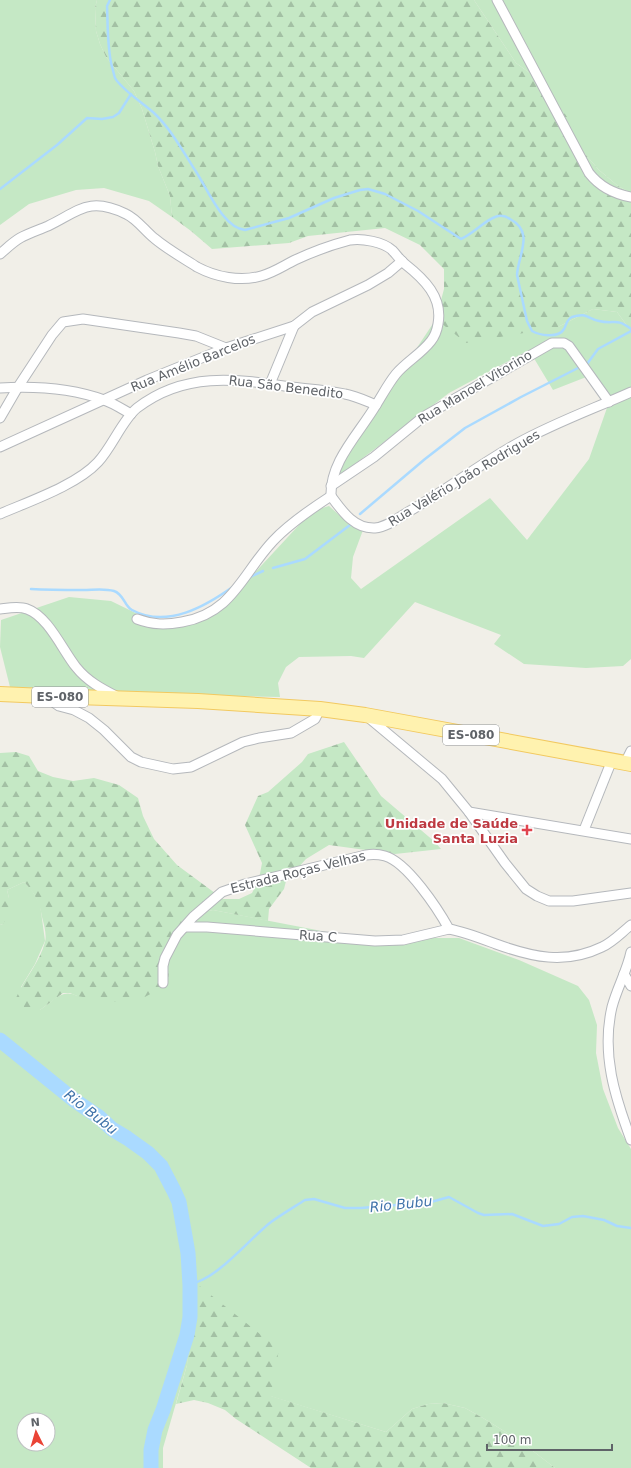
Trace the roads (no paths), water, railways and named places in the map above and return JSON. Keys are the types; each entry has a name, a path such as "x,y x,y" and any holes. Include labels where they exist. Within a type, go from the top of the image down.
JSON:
{"main road":[{"name":"ES-080","path":"0,694 260,704 320,708 625,759"}],"street":[{"path":"497,0 589,173 597,183 610,191 631,197"},
{"path":"0,254 21,237 49,226 74,211 95,206 105,207 128,215 155,239 197,267 211,274 236,279 262,276 325,247 354,240 379,243 390,249 416,272 433,292 438,305 439,316 436,331 431,341 405,364 396,375 347,448 333,474 331,496 274,540 231,596 220,607 191,621 176,624 163,625 148,623 137,619"},
{"name":"Rua Amélio Barcelos","path":"0,447 147,380 226,348 294,326 312,312 368,285 388,273 402,261"},
{"path":"0,418 18,387 59,325 68,320 83,318 196,336 226,348"},
{"path":"270,384 294,326"},
{"name":"Rua Manoel Vitorino","path":"331,486 374,458 423,417 552,343 564,343 569,346 609,402"},
{"name":"Rua São Benedito","path":"0,514 56,489 86,472 108,451 131,414 157,396 187,384 202,381 224,380 260,382 346,394 376,405"},
{"path":"0,388 18,387 55,389 79,393 105,400 131,414"},
{"name":"Rua Valério João Rodrigues","path":"331,496 341,511 356,523 367,527 381,527 421,505 517,444 543,430 631,392"},
{"path":"0,609 19,608 34,612 48,627 83,676 92,683 121,698"},
{"path":"45,696 59,706 74,710 89,718 104,730 131,757 141,762 174,769 191,767 242,742 291,733 315,719 320,708"},
{"path":"365,715 442,779 469,812 505,863 526,889 536,896 549,901 573,901 631,893"},
{"path":"584,830 625,759"},
{"path":"469,812 631,839"},
{"name":"Estrada Roças Velhas","path":"163,983 163,966 173,941 218,894 230,888 299,870 366,855 375,854 385,856 401,865 435,906 449,929"},
{"path":"449,929 461,931 525,954 549,958 562,958 575,956 603,947 616,938 631,924"},
{"name":"Rua C","path":"185,927 207,927 375,941 410,938 449,929"},
{"path":"631,952 630,965 618,987 612,1007 609,1026 613,1088 631,1140"},
{"path":"624,974 631,986"}],"waterway":[{"path":"110,0 107,6 108,44 115,78 122,87 154,113 165,125 180,146 215,204 229,222 245,230 289,218 334,198 368,189 385,194 418,211 461,239 491,219 499,216 505,217 518,224 522,230 523,244 517,275 527,321 532,331 544,335 557,334 564,329 570,318 581,315 604,322 622,323 631,329"},
{"path":"0,189 57,145 87,118 102,119 113,117 119,113 131,94"},
{"path":"587,364 598,349 631,331"},
{"path":"360,514 425,459 465,428 580,367"},
{"path":"273,568 305,559 350,525"},
{"path":"250,577 263,571"},
{"path":"31,589 110,590 120,595 127,606 132,610 145,615 159,617 186,613 211,601 234,586"},
{"name":"Rio Bubu","path":"0,1040 74,1100 99,1117 112,1129 148,1153 161,1166 179,1202 188,1253 190,1317 187,1335 155,1430 151,1450 151,1468"},
{"name":"Rio Bubu","path":"190,1284 201,1281 222,1267 271,1222 305,1200 314,1199 345,1208 361,1208 431,1202 449,1197 484,1215 512,1214 543,1226 559,1224 572,1217 583,1216 604,1220 617,1226 631,1228"}],"place":[{"name":"Unidade de Saúde Santa Luzia","path":"527,830"}]}
